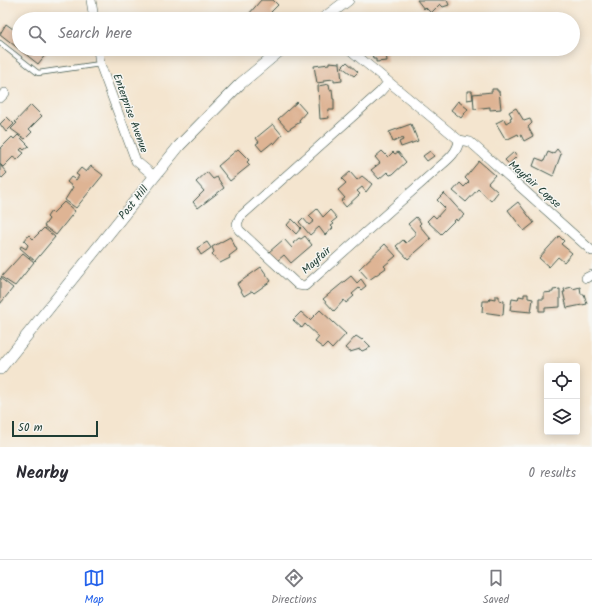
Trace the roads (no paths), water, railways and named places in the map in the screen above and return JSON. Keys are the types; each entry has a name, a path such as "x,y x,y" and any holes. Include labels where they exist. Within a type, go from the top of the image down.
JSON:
{"street":[{"path":"91,0 93,12"},
{"path":"330,12 342,2"},
{"name":"Enterprise Avenue","path":"99,56 100,64 136,161 154,176"},
{"name":"Post Hill","path":"0,369 179,146 240,84 274,56"},
{"path":"357,56 459,140"},
{"name":"Mayfair","path":"388,83 240,217 237,224 239,230 298,285 305,286 442,164 458,146 459,140"},
{"name":"Mayfair Copse","path":"459,140 470,142 592,251"}],"lane":[{"path":"0,43 12,52"},
{"path":"16,56 38,73 100,64"}]}
